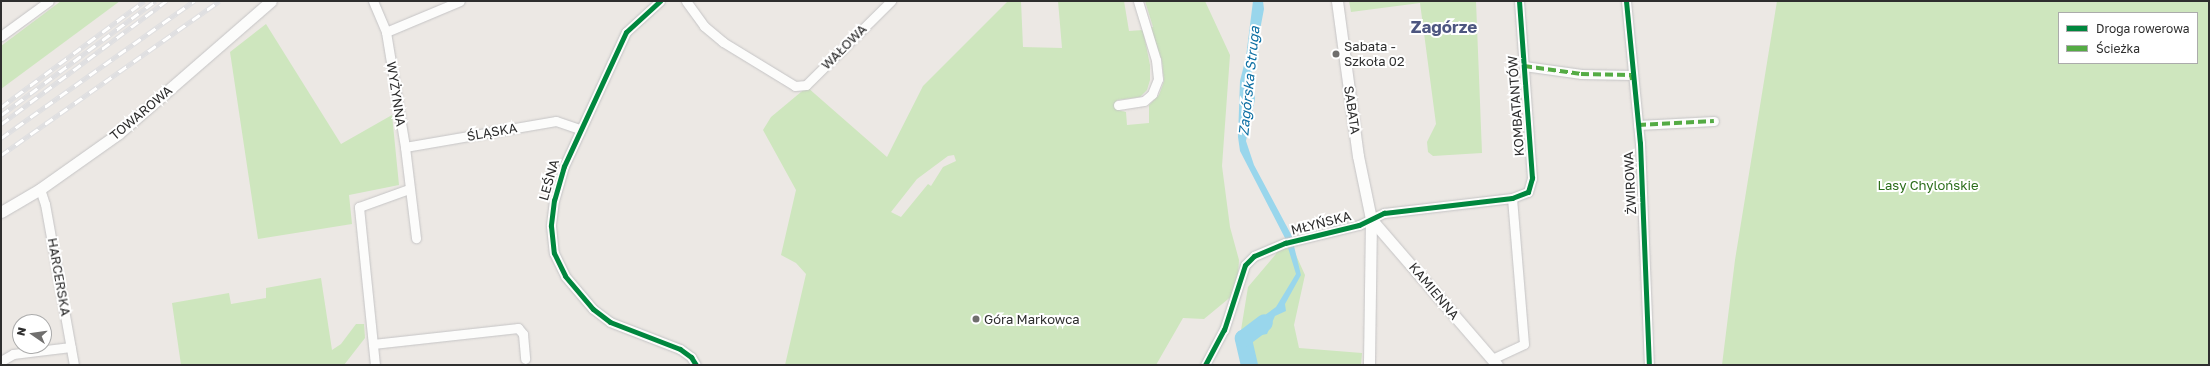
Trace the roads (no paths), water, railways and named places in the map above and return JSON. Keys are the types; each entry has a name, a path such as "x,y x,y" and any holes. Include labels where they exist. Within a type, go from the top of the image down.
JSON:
{"street":[{"path":"1,36 49,1"},
{"name":"TOWAROWA","path":"1,212 40,190 119,133 272,1"},
{"name":"WYŻYNNA","path":"373,1 386,32 405,147 416,238"},
{"path":"386,32 460,1"},
{"name":"LEŚNA","path":"660,1 626,32 579,129 564,166 554,200 551,226 554,253 565,276 593,309 610,322 680,349 691,357 696,365"},
{"name":"WAŁOWA","path":"686,1 704,26 723,42 795,86 806,85 891,1"},
{"path":"1118,105 1144,101 1152,94 1158,79 1156,60 1138,1"},
{"name":"SABATA","path":"1337,1 1358,156 1371,219 1369,365"},
{"name":"KOMBATANTÓW","path":"1512,198 1528,192 1532,178 1519,1"},
{"name":"ŻWIROWA","path":"1626,1 1631,75 1638,124 1650,365"},
{"path":"1524,66 1581,74 1631,75"},
{"path":"1638,124 1714,120"},
{"name":"ŚLĄSKA","path":"405,147 556,121 579,129"},
{"path":"375,365 373,333 359,207 409,189"},
{"name":"HARCERSKA","path":"40,190 45,204 74,365"},
{"path":"1494,362 1524,344 1512,198"},
{"name":"MŁYŃSKA","path":"1206,365 1224,330 1245,265 1254,256 1285,243 1359,225 1384,213 1512,198"},
{"name":"KAMIENNA","path":"1371,219 1494,362"},
{"path":"373,344 518,328 523,334 525,359"},
{"path":"1,361 13,354 71,347"}],"water":[{"path":"1253,1 1263,1 1264,9 1252,72 1255,99 1246,141 1254,165 1294,240 1286,240 1240,151 1238,137 1240,81 1246,57"},
{"path":"1294,246 1301,275 1285,304 1286,311 1275,316 1267,334 1256,336 1254,333 1247,338 1245,334 1251,329 1251,325 1276,307 1296,274 1288,248"}],"waterway":[{"name":"Zagórska Struga","path":"1249,365 1243,338 1264,322"}],"railway":[{"path":"1,107 144,1"},
{"path":"1,115 155,1"},
{"path":"1,124 166,1"},
{"path":"1,138 194,1"},
{"path":"1,155 219,1"}],"place":[{"name":"Sabata - Szkoła 02","path":"1336,54"},
{"name":"Góra Markowca","path":"976,319"}],"district":[{"name":"Zagórze","path":"1444,27"}],"park label":[{"name":"Lasy Chylońskie","path":"1928,185"}]}
